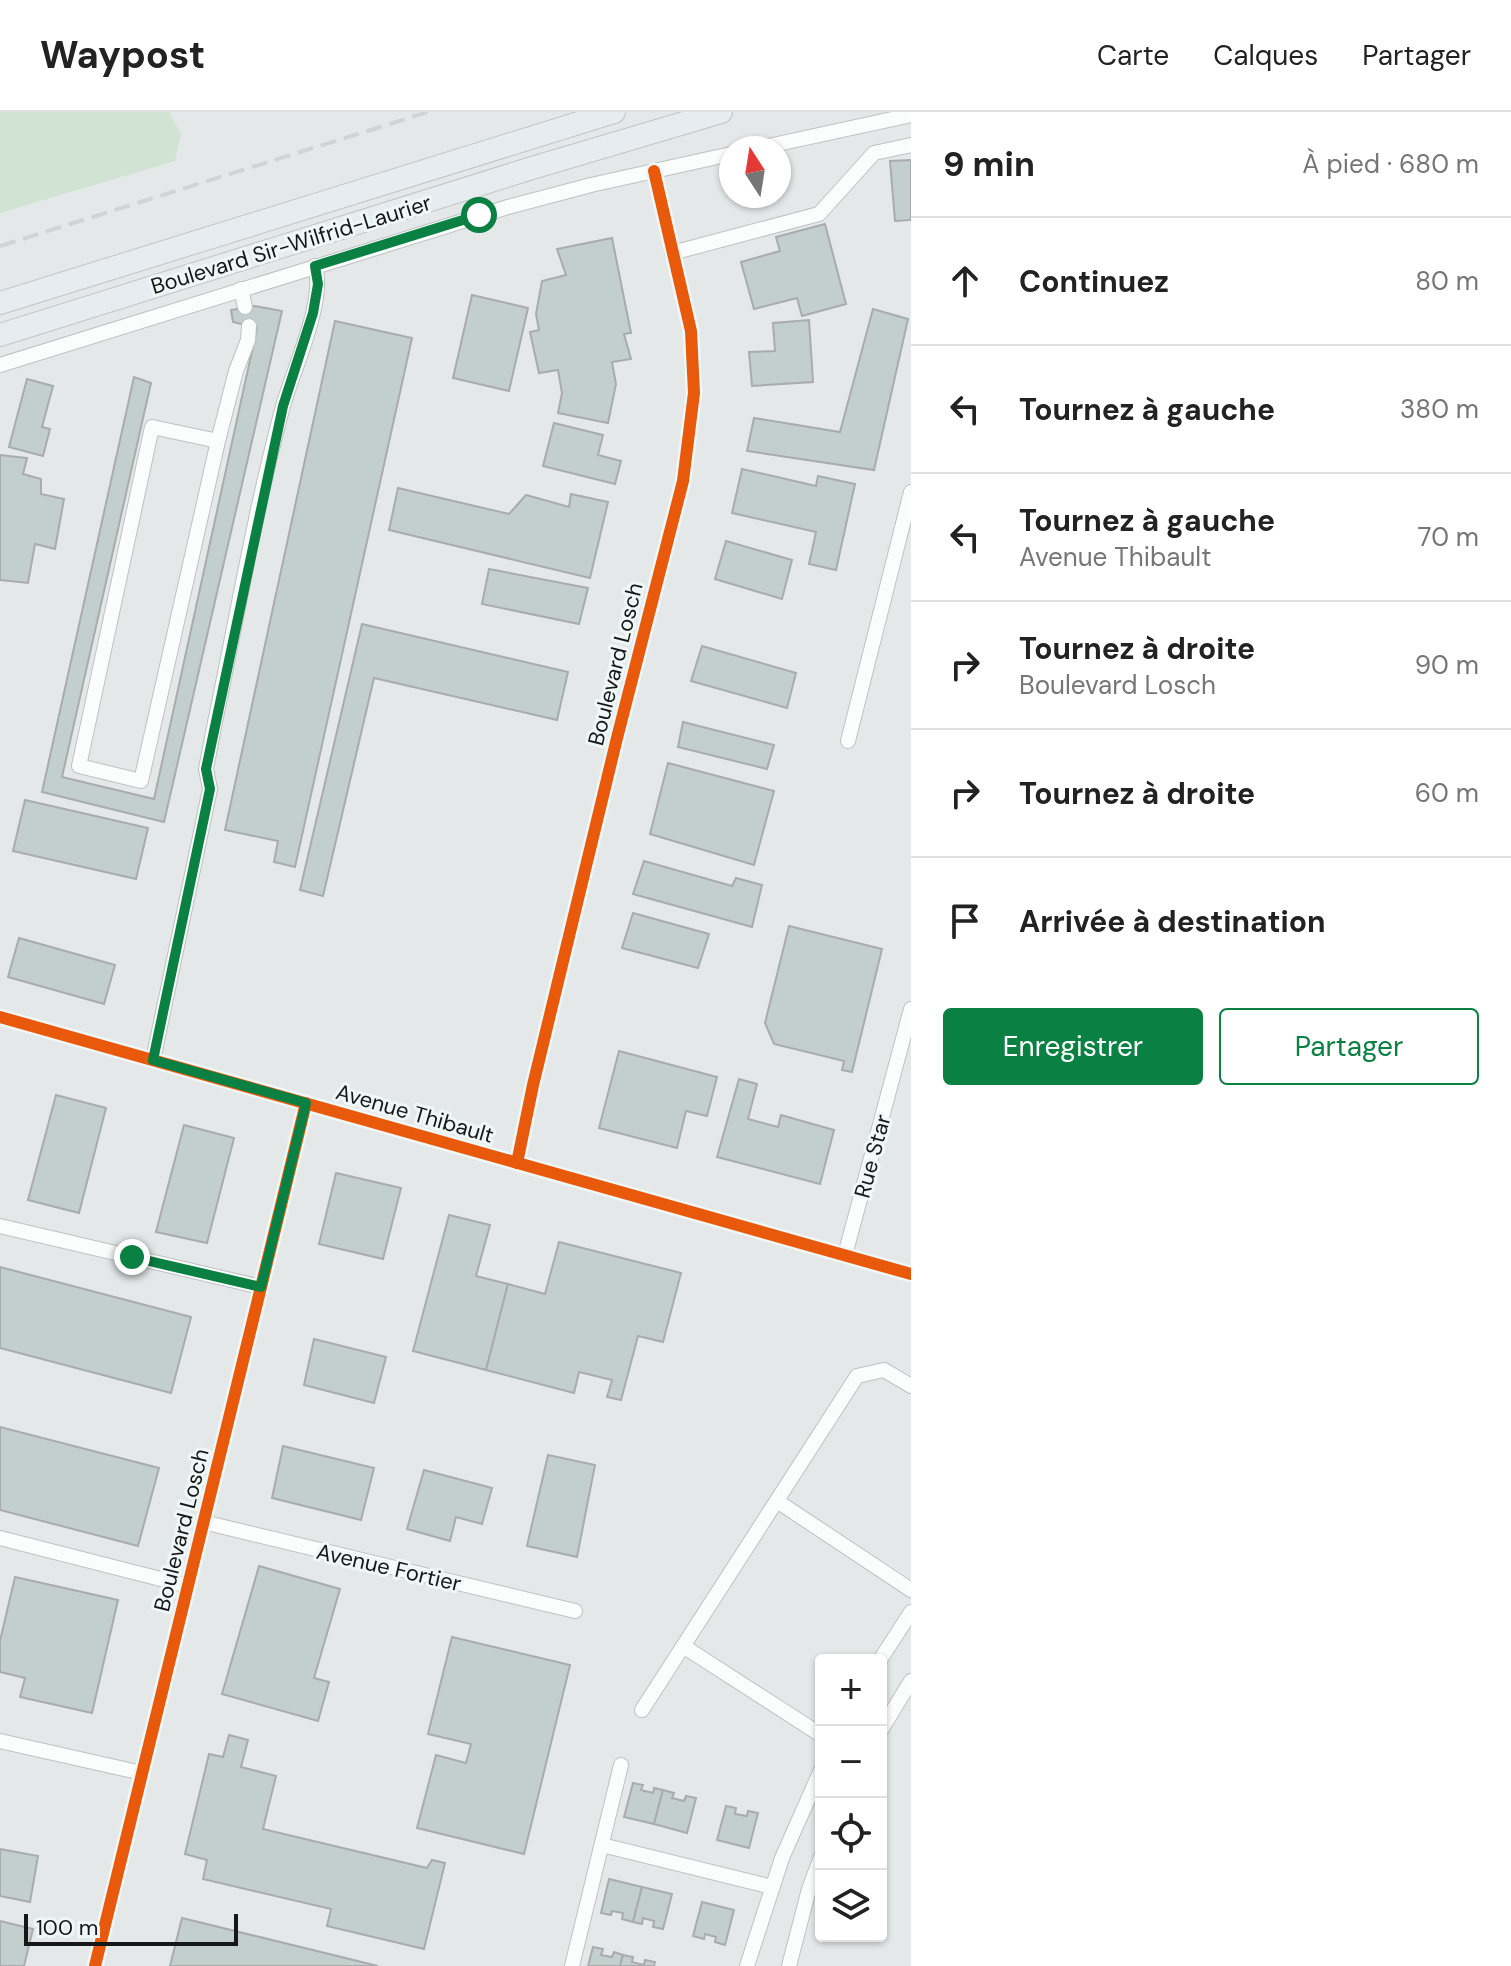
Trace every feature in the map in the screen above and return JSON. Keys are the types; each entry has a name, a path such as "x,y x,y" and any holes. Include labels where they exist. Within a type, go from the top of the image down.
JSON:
{"highway":[{"name":"Boulevard Sir-Wilfrid-Laurier","path":"0,303 614,112"},
{"name":"Boulevard Sir-Wilfrid-Laurier","path":"0,335 721,112"}],"street":[{"path":"791,141 911,115"},
{"path":"672,253 819,214 874,153 911,145"},
{"name":"Boulevard Sir-Wilfrid-Laurier","path":"0,365 520,203 719,157"},
{"name":"Boulevard Losch","path":"517,1163 610,768 683,481 694,393 691,331 654,171"},
{"path":"153,1060 210,789 206,769 261,504 283,406 313,313 318,284 315,266"},
{"path":"241,289 245,307"},
{"path":"218,441 152,427 79,766 141,781 218,441 236,371 248,340 249,326"},
{"path":"848,741 911,492"},
{"name":"Rue Star","path":"845,1255 911,1009"},
{"name":"Avenue Thibault","path":"0,1017 911,1274"},
{"name":"Boulevard Losch","path":"95,1966 306,1103"},
{"path":"0,1226 261,1287"},
{"path":"642,1710 857,1376 884,1370 911,1386"},
{"path":"777,1501 911,1590"},
{"name":"Avenue Fortier","path":"203,1522 575,1611"},
{"path":"0,1538 188,1586"},
{"path":"884,1654 911,1612"},
{"path":"683,1646 815,1731"},
{"path":"883,1726 911,1681"},
{"path":"0,1741 142,1773"},
{"path":"572,1966 621,1765"},
{"path":"747,1966 772,1887 815,1782"},
{"path":"602,1845 772,1887"},
{"path":"789,1966 816,1870"}],"green space":[{"path":"0,112 169,112 181,134 175,161 0,213"}],"building":[{"path":"911,160 911,220 895,221 890,161"},
{"path":"825,224 846,304 802,316 797,298 754,309 741,262 780,251 776,237"},
{"path":"612,238 631,333 624,334 631,359 612,362 616,384 608,423 558,413 562,393 558,370 539,373 530,332 539,330 536,314 542,281 566,275 557,249"},
{"path":"472,295 528,308 509,391 453,378"},
{"path":"255,306 282,311 164,822 42,792 134,377 151,383 62,777 154,799 257,328 233,322 231,310"},
{"path":"873,309 908,319 874,470 747,451 754,418 840,432"},
{"path":"809,320 813,382 752,386 749,352 775,351 773,323"},
{"path":"335,321 412,338 295,867 274,862 278,841 225,830"},
{"path":"27,379 53,386 42,427 50,429 43,456 9,447"},
{"path":"554,423 603,435 598,455 621,461 615,484 543,466"},
{"path":"0,455 27,458 23,474 41,479 41,494 64,499 55,549 35,544 28,583 0,580"},
{"path":"742,469 816,486 818,476 855,484 836,570 809,564 816,532 732,513"},
{"path":"398,488 509,514 526,495 569,507 571,494 608,502 590,578 389,530"},
{"path":"726,541 792,560 782,599 715,579"},
{"path":"489,569 588,588 579,624 482,604"},
{"path":"362,624 568,672 557,720 374,678 323,896 300,890"},
{"path":"702,646 796,673 787,708 691,681"},
{"path":"683,722 774,745 767,769 678,747"},
{"path":"668,763 774,791 754,865 650,834"},
{"path":"25,800 148,828 136,879 13,851"},
{"path":"644,861 732,886 736,878 762,885 752,927 633,894"},
{"path":"633,913 709,934 698,968 622,948"},
{"path":"789,926 882,949 852,1072 842,1070 844,1061 774,1044 765,1023"},
{"path":"19,938 115,965 104,1004 8,977"},
{"path":"619,1051 717,1077 707,1116 686,1111 677,1148 599,1128"},
{"path":"739,1079 757,1084 748,1119 778,1127 781,1115 834,1130 820,1184 717,1157"},
{"path":"56,1095 106,1108 79,1213 28,1200"},
{"path":"184,1125 234,1138 207,1243 156,1232"},
{"path":"336,1173 401,1188 383,1259 319,1244"},
{"path":"449,1215 490,1225 476,1276 508,1284 486,1370 413,1351"},
{"path":"559,1242 681,1273 663,1342 638,1336 621,1400 607,1397 612,1380 579,1372 574,1393 486,1370 508,1284 545,1294"},
{"path":"0,1267 191,1317 171,1393 0,1348"},
{"path":"314,1339 386,1357 374,1403 304,1385"},
{"path":"0,1427 159,1468 138,1546 0,1510"},
{"path":"283,1446 374,1468 361,1520 272,1498"},
{"path":"548,1455 595,1465 577,1557 527,1546"},
{"path":"424,1470 492,1488 482,1524 456,1517 450,1541 407,1529"},
{"path":"259,1566 340,1589 314,1678 329,1682 318,1721 222,1694"},
{"path":"15,1577 118,1600 92,1713 20,1697 25,1678 0,1672 0,1641"},
{"path":"452,1637 570,1665 524,1854 417,1828 436,1755 466,1763 471,1744 428,1734"},
{"path":"229,1735 248,1740 241,1767 276,1776 263,1829 427,1868 432,1860 445,1863 424,1949 327,1926 331,1909 203,1879 207,1860 185,1854 209,1754 223,1757"},
{"path":"633,1783 643,1785 641,1790 653,1793 654,1788 663,1790 654,1824 624,1817"},
{"path":"663,1790 674,1793 672,1798 684,1801 686,1796 696,1798 687,1833 654,1824"},
{"path":"726,1806 736,1808 735,1814 747,1816 748,1811 758,1813 749,1848 717,1840"},
{"path":"0,1849 38,1856 30,1902 0,1896"},
{"path":"609,1879 642,1887 633,1922 622,1919 623,1913 601,1913"},
{"path":"642,1887 672,1894 663,1929 653,1927 654,1921 643,1918 642,1924 633,1922"},
{"path":"702,1902 734,1910 725,1945 715,1942 716,1937 705,1934 704,1939 693,1936"},
{"path":"182,1918 378,1966 170,1966"},
{"path":"0,1921 33,1929 24,1966 0,1966"},
{"path":"593,1947 603,1949 601,1955 612,1957 614,1952 623,1955 620,1966 588,1966"},
{"path":"623,1955 633,1957 632,1962 644,1965 645,1960 655,1962 654,1966 620,1966"}],"railway":[{"path":"0,246 428,112"}],"cycle path":[{"path":"517,1163 617,738 683,481 694,393 691,331 654,171"},
{"path":"0,1017 911,1274"},
{"path":"95,1966 306,1103"}],"route":[{"path":"132,1257 261,1287 306,1103 153,1060 210,789 206,769 215,722 268,473 283,406 313,313 318,284 315,266 479,215"}]}
